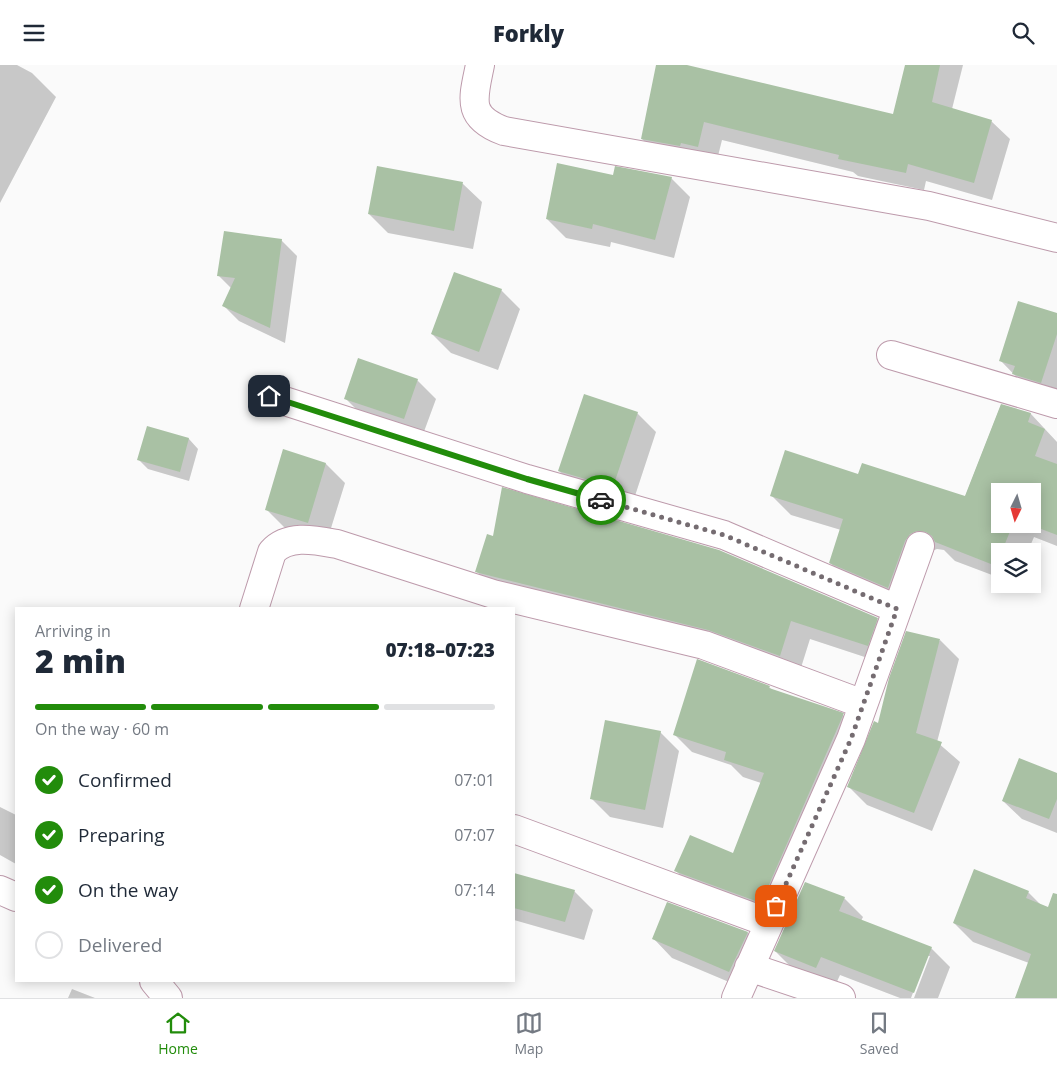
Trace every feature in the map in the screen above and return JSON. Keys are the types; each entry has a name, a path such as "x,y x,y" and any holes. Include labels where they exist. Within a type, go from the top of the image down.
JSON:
{"street":[{"path":"480,65 474,104 481,118 490,126 504,131 929,206 1057,238"},
{"path":"891,355 1057,404"},
{"path":"269,396 527,479 724,535 897,609"},
{"path":"255,607 272,552 278,545 302,539 337,544 493,594 704,645 863,704"},
{"path":"736,998 851,739 920,546"},
{"path":"515,829 769,923"},
{"path":"0,890 15,897"},
{"path":"749,967 841,998"},
{"path":"155,982 168,998"}],"building":[{"path":"656,65 687,65 893,114 905,65 940,65 932,102 992,120 974,183 908,164 906,173 838,159 839,155 704,122 698,147 681,143 680,146 641,139"},
{"path":"557,163 613,175 615,166 672,177 655,240 593,224 592,229 546,219"},
{"path":"377,166 463,182 454,231 368,214"},
{"path":"224,231 282,239 270,328 222,306 235,278 217,276"},
{"path":"454,272 502,289 479,352 431,334"},
{"path":"1018,301 1057,313 1057,334 1041,383 1012,374 1015,366 999,361"},
{"path":"358,358 418,379 404,419 344,399"},
{"path":"584,394 638,412 613,487 558,471"},
{"path":"1001,404 1031,413 1028,422 1045,429 1035,456 1057,464 1057,535 1041,529 1041,483 991,483 991,533 1009,533 1005,543 991,543 991,564 935,542 932,536 926,532 917,531 910,534 905,541 888,588 829,563 843,519 770,496 785,450 858,474 862,463 965,496"},
{"path":"147,426 189,438 180,472 137,460"},
{"path":"283,449 326,463 308,523 265,510"},
{"path":"502,487 719,550 878,618 868,646 791,621 780,656 708,630 475,572 487,534 493,536"},
{"path":"906,631 940,639 916,733 942,742 914,813 847,787 874,721 878,723 889,678"},
{"path":"697,659 770,686 769,688 844,713 761,903 674,871 690,835 733,853 764,773 724,760 726,752 673,735"},
{"path":"605,720 661,731 645,810 590,799"},
{"path":"1019,758 1057,773 1057,799 1049,819 1002,801"},
{"path":"974,869 1029,891 1026,898 1048,907 1053,893 1057,894 1057,998 1015,998 1031,954 953,923"},
{"path":"515,873 575,890 565,922 515,908"},
{"path":"805,882 845,897 839,911 932,947 914,993 821,957 816,968 774,951"},
{"path":"667,902 748,932 729,972 652,939"}],"way so far":[{"path":"601,500 724,535 897,609 851,739 776,906"}],"route":[{"path":"269,396 527,479 601,500"}]}
